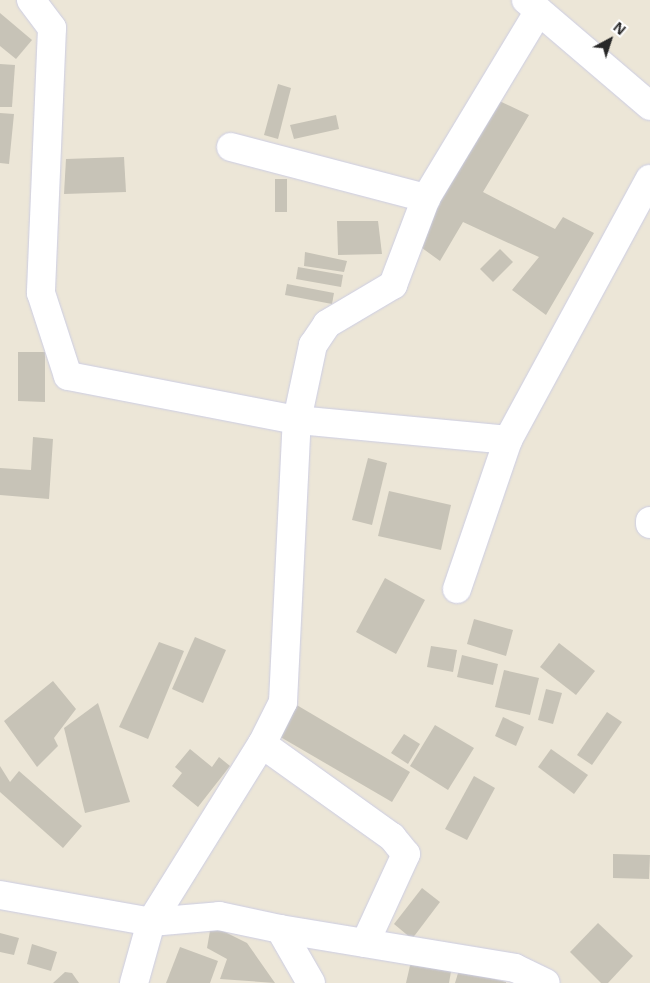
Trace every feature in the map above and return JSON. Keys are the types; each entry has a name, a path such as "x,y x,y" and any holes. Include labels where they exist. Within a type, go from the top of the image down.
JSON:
{"street":[{"path":"31,0 52,28 41,293 68,376 297,420 508,440"},
{"path":"134,983 151,922 262,744 283,702 297,420 313,345 327,324 393,285 426,198 532,5 650,106"},
{"path":"231,147 426,198"},
{"path":"457,589 508,440 650,179"},
{"path":"262,744 392,836 406,854 365,943"},
{"path":"0,895 151,922 218,916 515,968 546,983"},
{"path":"280,928 311,983"}],"building":[{"path":"0,13 32,40 16,59 0,46"},
{"path":"0,64 15,65 12,107 0,107"},
{"path":"278,84 291,88 278,139 264,135"},
{"path":"493,98 529,115 483,192 555,229 563,217 594,233 546,315 512,290 539,257 463,222 440,261 411,240"},
{"path":"0,113 14,114 9,164 0,163"},
{"path":"336,115 339,129 294,139 290,125"},
{"path":"124,157 126,192 64,194 66,159"},
{"path":"275,179 287,179 287,212 275,212"},
{"path":"337,221 378,221 382,254 338,255"},
{"path":"500,249 513,262 493,282 480,269"},
{"path":"305,252 347,261 344,272 304,266"},
{"path":"298,267 343,275 341,287 296,279"},
{"path":"287,284 334,293 332,304 285,295"},
{"path":"18,352 45,352 45,402 18,401"},
{"path":"33,437 53,439 49,499 0,495 0,468 31,470"},
{"path":"368,458 387,463 372,525 352,520"},
{"path":"389,491 451,505 441,550 378,536"},
{"path":"385,578 425,600 396,654 356,632"},
{"path":"474,619 513,630 506,656 467,644"},
{"path":"195,637 226,650 203,703 172,689"},
{"path":"159,642 184,651 148,739 119,727"},
{"path":"559,643 595,671 576,695 540,667"},
{"path":"431,646 457,650 453,672 427,667"},
{"path":"462,655 498,664 493,685 457,677"},
{"path":"504,670 539,678 530,715 495,707"},
{"path":"53,681 76,709 54,738 58,746 37,767 4,721"},
{"path":"546,689 562,693 553,724 538,720"},
{"path":"98,703 130,802 85,813 64,728"},
{"path":"295,704 410,772 392,802 277,735"},
{"path":"607,712 622,722 592,765 577,755"},
{"path":"503,717 524,727 516,746 495,736"},
{"path":"435,725 474,748 448,790 410,766"},
{"path":"404,734 420,744 408,764 391,753"},
{"path":"190,749 212,767 219,757 230,766 198,807 172,786 182,773 175,767"},
{"path":"551,749 588,775 574,794 538,767"},
{"path":"0,766 10,782 19,771 82,826 63,848 0,792"},
{"path":"474,776 495,788 467,840 445,829"},
{"path":"613,854 650,855 649,879 613,878"},
{"path":"422,888 440,902 412,939 394,924"},
{"path":"598,923 633,956 608,983 601,983 570,952"},
{"path":"211,925 247,943 275,983 220,979 227,959 207,948"},
{"path":"0,933 19,938 14,955 0,952"},
{"path":"32,944 57,952 51,971 27,964"},
{"path":"180,947 218,961 210,983 166,983"},
{"path":"412,957 452,966 449,983 406,983"},
{"path":"459,970 506,982 506,983 455,983"},
{"path":"65,972 72,973 79,983 53,983"}]}
